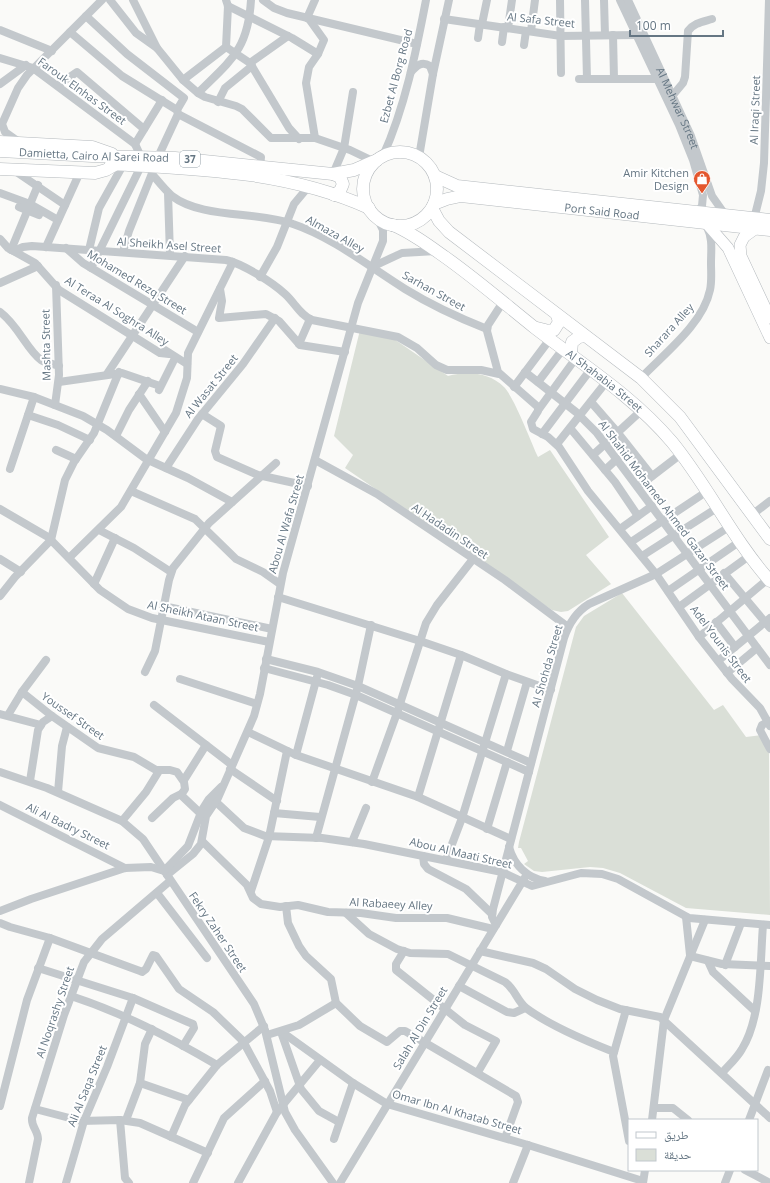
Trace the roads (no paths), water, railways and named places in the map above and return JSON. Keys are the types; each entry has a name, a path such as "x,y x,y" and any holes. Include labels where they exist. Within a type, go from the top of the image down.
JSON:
{"highway":[{"path":"0,142 92,147 108,152 118,162 102,172 15,171 0,169"},
{"name":"Damietta, Cairo Al Sarei Road","path":"0,151 118,162"},
{"path":"393,152 404,152 419,157 429,165 435,176 437,193 433,206 425,217 415,223 393,225 377,218 369,208 364,195 364,182 368,170 378,159 393,152"},
{"name":"Damietta, Cairo Al Sarei Road","path":"0,159 118,162 141,161 155,166 229,172 309,186 369,208"},
{"name":"Damietta, Cairo Al Sarei Road","path":"155,166 260,167 333,174 354,170 378,159"},
{"path":"333,174 340,177 343,184 340,191 334,195"},
{"name":"Port Said Road","path":"435,176 457,186 588,204 706,224 755,224 770,220"},
{"name":"Port Said Road","path":"433,206 447,198 461,196 588,204"},
{"path":"433,206 439,221 450,232 584,336 641,378 673,409 718,467 770,539"},
{"name":"Port Said Road","path":"613,208 697,212 726,216 770,230"},
{"name":"Al Shahabia Street","path":"393,225 410,233 437,251 550,339 607,381 642,410 681,454 700,480 706,492 739,542 749,556 768,577"},
{"path":"536,328 547,331 554,330 559,322 557,315"},
{"path":"570,354 572,342 577,338 584,336"},
{"path":"700,480 706,469 718,467"}],"main road":[{"path":"706,224 720,237 728,248 770,338"},
{"path":"755,224 744,237 740,250 770,318"}],"street":[{"path":"0,84 52,51 102,0"},
{"path":"110,0 136,32 157,48"},
{"path":"133,0 157,48 183,80 198,93 218,102 242,109 271,138 316,138 378,159"},
{"path":"198,93 237,54 245,36 250,17 251,0"},
{"path":"264,0 277,10 308,19 417,44"},
{"path":"308,19 315,0"},
{"name":"Ezbet Al Borg Road","path":"378,159 394,129 411,72 426,0"},
{"path":"419,157 433,74 449,0"},
{"path":"478,38 487,0"},
{"path":"502,42 512,0"},
{"path":"524,45 529,31 535,0"},
{"path":"560,0 562,73"},
{"path":"585,0 586,35 583,79 657,79"},
{"path":"604,0 614,79"},
{"name":"Al Mehwar Street","path":"620,0 684,136 699,178 704,198 702,206 697,212"},
{"name":"Al Mehwar Street","path":"628,0 673,95 696,149 712,196 726,216"},
{"name":"Al Iraqi Street","path":"755,224 764,163 769,0"},
{"path":"227,3 318,54"},
{"path":"226,47 227,3"},
{"path":"86,16 127,54 184,98 126,239 123,252"},
{"path":"308,19 324,40 318,54 309,67 306,83 316,138"},
{"name":"Al Safa Street","path":"444,19 561,36 636,35"},
{"path":"673,95 683,83 688,31 691,26 712,19"},
{"path":"0,30 52,51"},
{"path":"70,32 122,76 162,100 177,112 261,157 260,167"},
{"path":"218,102 225,88 251,64 288,36"},
{"path":"183,80 226,47"},
{"path":"226,47 251,64 289,128 299,139"},
{"name":"Farouk Elnhas Street","path":"0,58 30,66 58,85 135,144 141,161"},
{"path":"411,72 419,64 424,63 430,66 433,74"},
{"path":"20,143 5,132 2,121 30,66"},
{"path":"58,85 77,72 144,130"},
{"path":"333,174 344,148 353,92"},
{"path":"135,144 162,100"},
{"path":"90,268 141,161"},
{"path":"89,250 99,208 118,162"},
{"name":"Almaza Alley","path":"155,166 168,193 180,201 194,207 287,222 310,231 372,266"},
{"path":"15,171 38,185 65,205"},
{"path":"46,247 80,172"},
{"path":"12,250 38,185"},
{"path":"260,277 276,247 294,204 309,186"},
{"path":"0,193 58,220"},
{"path":"168,193 170,255"},
{"path":"18,207 29,207 39,215"},
{"name":"Abou Al Wafa Street","path":"167,876 193,854 202,840 206,816 216,802 248,732 257,704 280,584 316,460 360,296 383,239 383,230 377,218"},
{"name":"Sharara Alley","path":"641,378 691,326 705,305 710,289 712,272 711,241 706,224"},
{"name":"Al Teraa Al Soghra Alley","path":"0,239 12,250 27,257 38,266 56,284 59,290 134,333 160,353 172,356 187,364"},
{"name":"Al Sheikh Asel Street","path":"12,250 26,246 223,259 233,262 260,277 285,294 303,314 310,319"},
{"name":"Mohamed Rezq Street","path":"66,248 76,259 90,268 198,332"},
{"path":"372,266 402,253 437,251"},
{"path":"107,374 185,256"},
{"path":"69,558 119,510 165,432 179,406 187,378 188,353 233,262"},
{"path":"0,283 38,266"},
{"name":"Sarhan Street","path":"372,266 427,302 487,329"},
{"name":"Mashta Street","path":"55,405 59,366 56,284"},
{"path":"220,288 222,302 218,316 220,318 260,313 275,318 299,344 345,352"},
{"path":"503,302 487,329 495,367 499,374 539,409"},
{"path":"0,312 14,325 38,358 59,366"},
{"name":"Al Wasat Street","path":"166,468 202,414 241,368 275,318"},
{"path":"299,344 310,319 398,337 414,345 433,363 443,369 454,371 483,370 499,374"},
{"path":"514,387 550,339"},
{"path":"538,382 570,354"},
{"path":"570,354 551,393 532,419 531,424 535,431 557,444 607,381"},
{"path":"58,382 119,372 132,374 159,388 172,356"},
{"path":"542,434 591,369"},
{"path":"0,596 51,540 62,491 76,459 90,440 98,424 119,372"},
{"name":"Al Shahid Mohamed Ahmed Gazar Street","path":"525,372 580,416 606,444 770,665"},
{"path":"116,436 139,394 148,381"},
{"path":"0,389 34,397 98,424 148,461 166,468 232,502"},
{"path":"139,394 165,432"},
{"path":"10,469 34,397"},
{"path":"591,402 652,476"},
{"path":"593,455 642,410"},
{"path":"202,414 222,428 216,444 216,456 262,476 308,486"},
{"path":"28,415 58,425 90,440"},
{"path":"570,428 605,470 638,516"},
{"name":"Adel Younis Street","path":"557,444 588,491 656,574 699,637 727,673 767,712 769,723"},
{"path":"56,450 76,459"},
{"path":"638,487 681,454"},
{"path":"605,470 617,459"},
{"name":"Al Hadadin Street","path":"316,460 377,494 473,559 568,627"},
{"path":"145,672 155,651 160,619 171,572 205,527 276,463"},
{"path":"131,491 191,517 205,527 236,558 263,572 280,584"},
{"path":"631,542 706,492"},
{"path":"753,514 770,501"},
{"path":"620,529 652,506"},
{"path":"642,556 717,508"},
{"name":"Al Sheikh Ataan Street","path":"0,509 35,528 51,540 94,584 128,609 160,619 269,642"},
{"name":"Al Shohda Street","path":"492,914 568,627 577,614 589,604 656,574 729,527"},
{"path":"99,530 171,572"},
{"path":"94,584 115,538"},
{"path":"668,591 739,542"},
{"path":"679,607 749,556"},
{"path":"0,559 21,572"},
{"path":"372,782 397,713 426,623 437,605 473,559"},
{"path":"718,661 748,636 768,623 744,598 724,573"},
{"path":"699,637 768,577"},
{"path":"278,596 461,655 506,674 551,690"},
{"path":"163,606 272,629"},
{"path":"716,622 735,647"},
{"path":"316,838 320,817 356,695 371,625"},
{"path":"727,673 757,648"},
{"path":"418,797 461,655"},
{"path":"266,659 318,672 358,686 400,703 532,763"},
{"path":"40,725 4,714 46,660"},
{"path":"264,668 316,681 356,695 483,750 529,772"},
{"path":"296,755 318,672"},
{"path":"446,860 462,818 506,674"},
{"path":"180,679 257,704"},
{"path":"507,752 527,682"},
{"name":"Youssef Street","path":"22,692 52,716 98,748 130,756 159,771 173,770 184,780"},
{"path":"154,705 206,745 231,767 277,801"},
{"path":"30,781 37,732 40,725 52,716"},
{"path":"769,723 762,725 760,730 770,749"},
{"path":"58,792 62,746 67,727"},
{"path":"248,732 296,755 418,797 487,829 510,843 516,862 527,874 545,881"},
{"path":"152,818 173,798 181,794 185,788 184,780 206,745"},
{"path":"202,840 251,891 269,837 287,751"},
{"path":"487,829 507,762"},
{"path":"122,821 146,792 159,771"},
{"name":"Fekry Zaher Street","path":"0,772 30,781 58,792 122,821 140,835 250,999 267,1035 283,1105 295,1130 333,1183"},
{"name":"Abou Al Wafa Street","path":"167,876 188,846 200,813 209,799 222,787"},
{"path":"181,794 200,813"},
{"name":"Abou Al Maati Street","path":"216,802 244,828 256,834 269,837 316,838 352,842 502,872 522,882 535,886 545,881 585,873 606,874 622,880 686,917 767,925"},
{"name":"Ali Al Badry Street","path":"0,805 125,868"},
{"path":"352,842 366,808"},
{"path":"274,814 320,817"},
{"path":"423,856 424,864 428,869 466,889 492,914 494,927"},
{"path":"0,911 31,899 125,868 152,867 167,876"},
{"name":"Salah Al Din Street","path":"340,1183 527,874"},
{"name":"Al Noqrashy Street","path":"29,1183 38,1139 37,1132 31,1122 76,980 89,953 102,939 157,893 167,876"},
{"name":"Al Rabaeey Alley","path":"251,891 253,898 258,903 286,906 298,905 328,912 401,918 448,918 494,927"},
{"path":"157,893 207,958"},
{"path":"286,906 288,922 299,946 306,956 330,980 336,1003 360,1026 383,1041 390,1040 402,1030 478,1072 513,1094 518,1099 505,1138"},
{"path":"346,913 369,934 404,951 448,954 472,965 509,985 525,1008 571,1034 614,1052"},
{"path":"686,917 690,956"},
{"path":"652,1119 664,1020 705,920"},
{"path":"0,923 50,938 142,972 152,956 156,956 179,989 213,1012 243,1042 264,1081 277,1112"},
{"path":"725,965 741,923"},
{"path":"722,1073 736,1058 744,1046 751,1029 756,1011 760,966 767,925"},
{"path":"0,1106 3,1082 27,1000 50,938"},
{"path":"404,951 396,964 396,970 465,1025 496,1041 496,1044 478,1072"},
{"path":"480,951 538,965 585,995 626,1010 652,1014 664,1020 770,1118"},
{"path":"690,956 725,965 770,966"},
{"path":"708,961 713,972 756,1011"},
{"path":"38,968 133,998 193,1024 194,1028 183,1046"},
{"path":"459,986 507,1012 514,1013 525,1008"},
{"path":"71,996 125,1016 152,1029 217,1065"},
{"name":"Ali Al Saqa Street","path":"66,1183 84,1121 133,998"},
{"path":"267,1035 282,1032 310,1019 336,1003"},
{"path":"626,1010 614,1052 614,1060 628,1136"},
{"path":"172,1137 189,1100 217,1065 264,1026"},
{"path":"129,1183 125,1178 123,1120 140,1083 145,1044 152,1029"},
{"path":"282,1032 299,1084 306,1097 316,1107 339,1122"},
{"name":"Omar Ibn Al Khatab Street","path":"282,1032 353,1083 387,1104 634,1174 643,1182"},
{"path":"238,1183 277,1112 320,1060"},
{"path":"749,1119 768,1070"},
{"path":"193,1183 224,1118 264,1081"},
{"path":"140,1083 189,1100"},
{"path":"334,1139 353,1083"},
{"path":"654,1108 673,1108 687,1119"},
{"path":"35,1109 84,1121 123,1120 140,1124 208,1153"},
{"path":"513,1183 528,1145"},
{"path":"643,1182 645,1171"},
{"path":"725,1183 730,1171"},
{"path":"747,1171 770,1183"},
{"path":"328,1174 340,1183"}],"place":[{"name":"Amir Kitchen Design","path":"702,194"}]}
